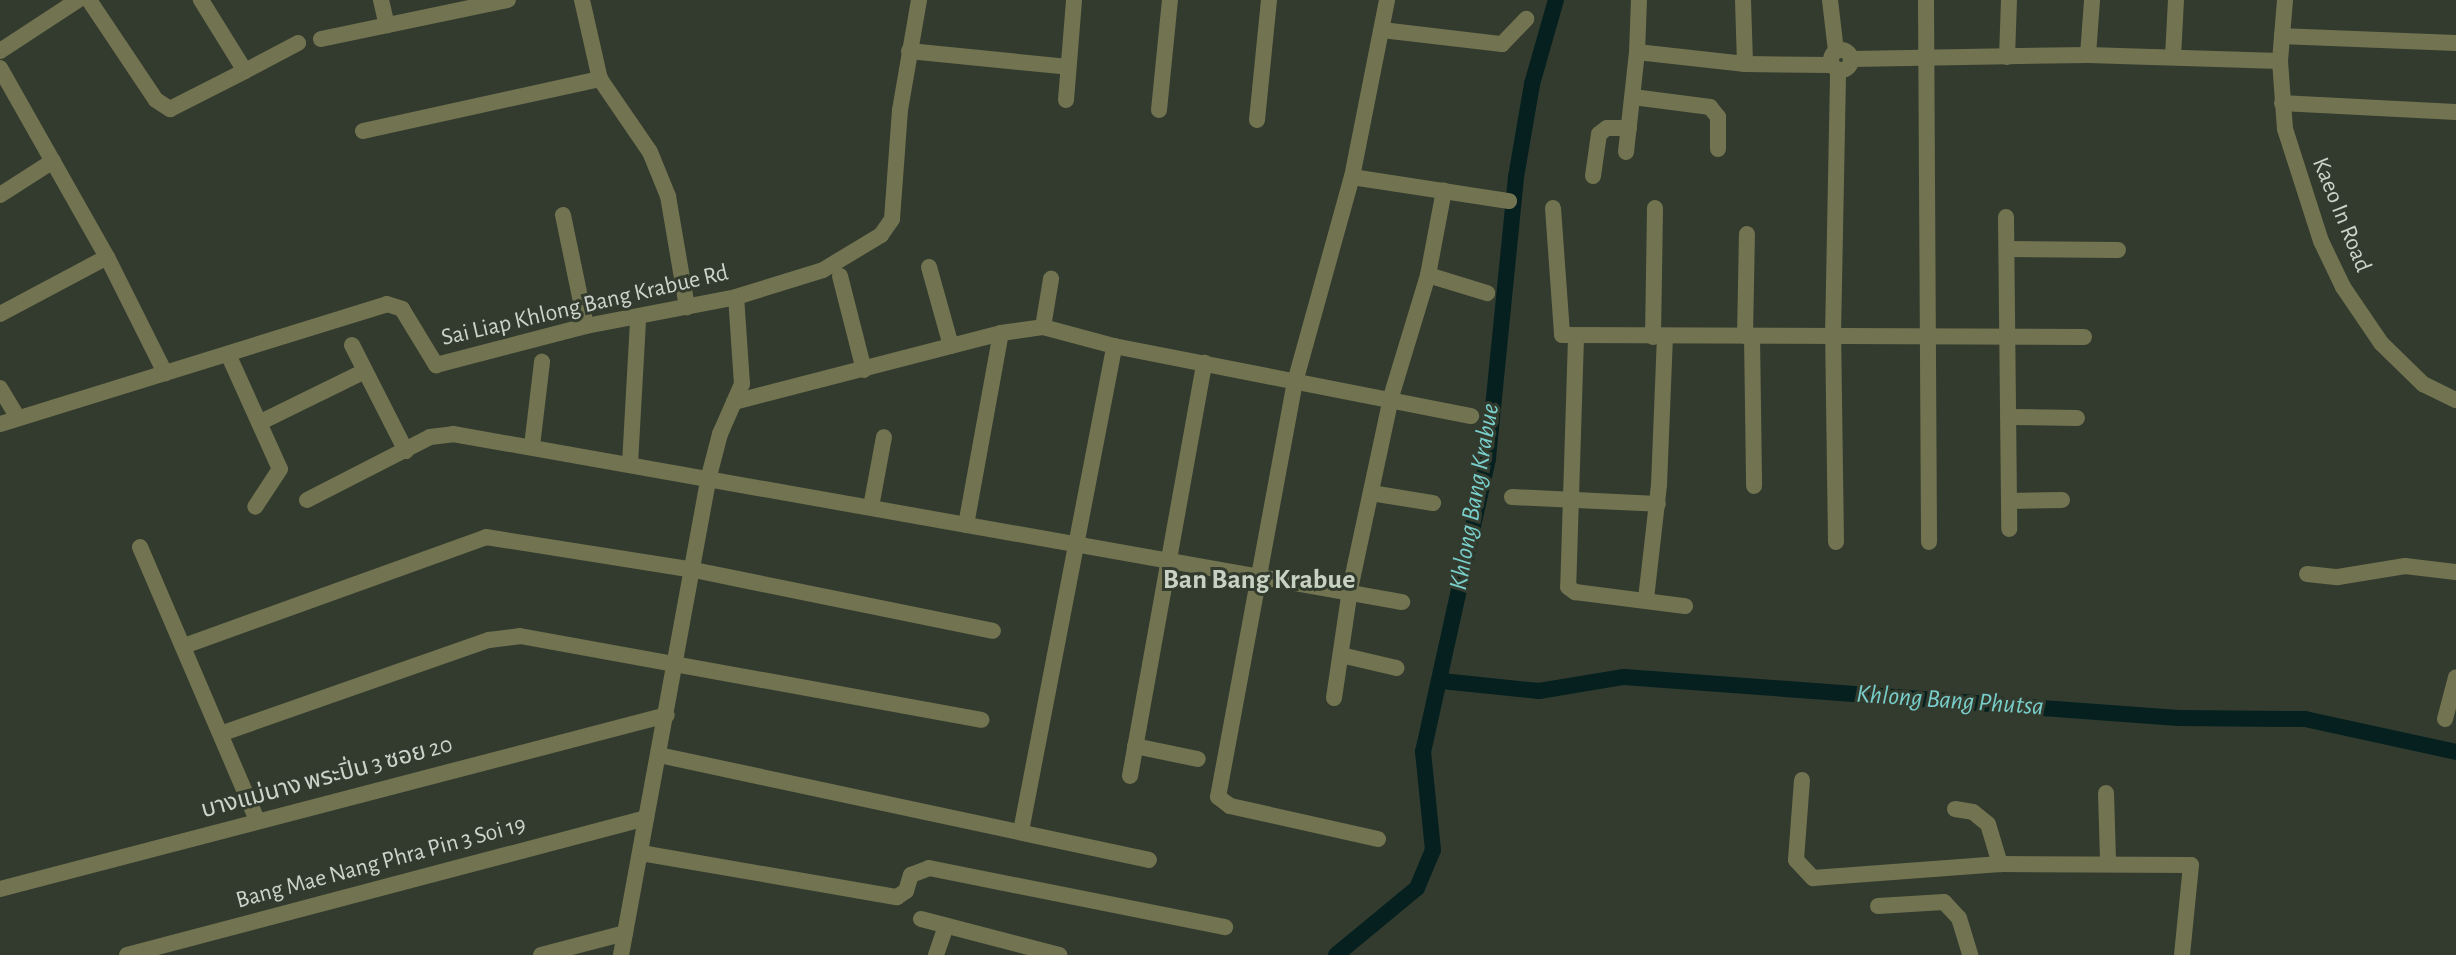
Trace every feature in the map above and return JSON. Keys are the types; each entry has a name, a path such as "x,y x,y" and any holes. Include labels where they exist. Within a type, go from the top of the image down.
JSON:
{"street":[{"path":"0,51 78,0"},
{"path":"89,0 162,107 170,109 298,43"},
{"path":"201,0 245,71"},
{"path":"381,0 387,25"},
{"path":"321,39 508,0"},
{"path":"582,0 600,79 650,152 668,196 687,307"},
{"name":"Sai Liap Khlong Bang Krabue Rd","path":"0,424 387,304 402,309 436,365 586,326 736,297 823,270 888,228 909,51 919,0"},
{"path":"1066,100 1074,0"},
{"path":"1159,110 1170,0"},
{"path":"1257,120 1269,0"},
{"path":"1378,839 1220,803 1295,382 1352,177 1387,0"},
{"path":"1626,152 1637,52 1639,0"},
{"path":"1743,0 1745,64"},
{"path":"1830,0 1840,61 1833,336 1836,542"},
{"path":"1926,0 1925,337 1929,542"},
{"path":"2007,57 2009,0"},
{"path":"2088,55 2092,0"},
{"path":"2173,57 2176,0"},
{"name":"Kaeo In Road","path":"2285,0 2280,61 2282,103 2293,167 2343,287 2405,368 2423,384 2456,400"},
{"path":"1382,30 1502,44 1526,19"},
{"path":"2282,36 2456,43"},
{"path":"909,51 1068,67"},
{"path":"1637,52 1745,64 2088,55 2280,61"},
{"path":"3,79 107,257 165,373"},
{"path":"363,131 600,79"},
{"path":"1633,97 1710,107 1718,117 1718,149"},
{"path":"2282,103 2456,112"},
{"path":"1593,176 1599,134 1607,128 1629,128"},
{"path":"0,195 53,161"},
{"path":"1352,177 1509,201"},
{"path":"1334,698 1350,589 1391,397 1428,275 1444,190"},
{"path":"1553,208 1559,332 1576,338 2084,337"},
{"path":"1646,599 1658,504 1659,336 1655,208"},
{"path":"563,215 586,326"},
{"path":"2006,217 2004,337 2009,529"},
{"path":"1747,234 1754,486"},
{"path":"2007,249 2118,250"},
{"path":"0,314 107,257"},
{"path":"929,267 951,346"},
{"path":"1428,275 1487,293"},
{"path":"840,276 864,370"},
{"path":"1043,327 1051,279"},
{"path":"623,955 708,480 742,384 736,297"},
{"path":"630,464 638,322"},
{"path":"734,402 1001,333 1043,327 1114,346 1295,382 1391,397 1471,416"},
{"path":"966,525 1001,333"},
{"path":"1576,338 1568,587 1685,606"},
{"path":"352,345 406,451"},
{"path":"1021,831 1114,346"},
{"path":"228,354 280,469 255,507"},
{"path":"532,446 542,362"},
{"path":"1130,776 1204,363"},
{"path":"267,419 365,371"},
{"path":"0,388 18,418"},
{"path":"2008,417 2077,418"},
{"path":"307,500 440,434 532,446 708,480 1350,589 1402,602"},
{"path":"871,507 884,437"},
{"path":"1371,493 1433,503"},
{"path":"1512,497 1658,504"},
{"path":"2009,501 2062,500"},
{"path":"184,646 469,539 486,537 694,570 993,631"},
{"path":"140,547 223,733 257,820"},
{"path":"2307,574 2338,577 2405,566 2456,572"},
{"path":"223,733 502,637 676,662 981,720"},
{"path":"1341,655 1397,668"},
{"path":"2445,719 2456,677"},
{"name":"บางแม่นาง พระปิ่น 3 ซอย 20","path":"0,889 667,715"},
{"path":"1135,746 1198,759"},
{"path":"659,755 1149,860"},
{"path":"1802,780 1796,860 1813,878 2000,864 2108,862 2191,865 2182,955"},
{"path":"2106,793 2108,862"},
{"path":"1955,809 1973,812 1988,824 2000,864"},
{"name":"Bang Mae Nang Phra Pin 3 Soi 19","path":"127,955 646,818"},
{"path":"641,853 897,897 906,891 911,875 929,868 1225,927"},
{"path":"1878,906 1944,902 1959,918 1970,955"},
{"path":"921,919 1059,955"},
{"path":"936,955 946,926"},
{"path":"541,955 625,933"}],"waterway":[{"name":"Khlong Bang Krabue","path":"1336,955 1417,888 1433,850 1423,752 1488,458 1516,177 1532,84 1556,0"},
{"name":"Khlong Bang Phutsa","path":"1442,681 1539,691 1624,677 2178,718 2305,719 2456,752"}],"district":[{"name":"Ban Bang Krabue","path":"1259,580"}]}
